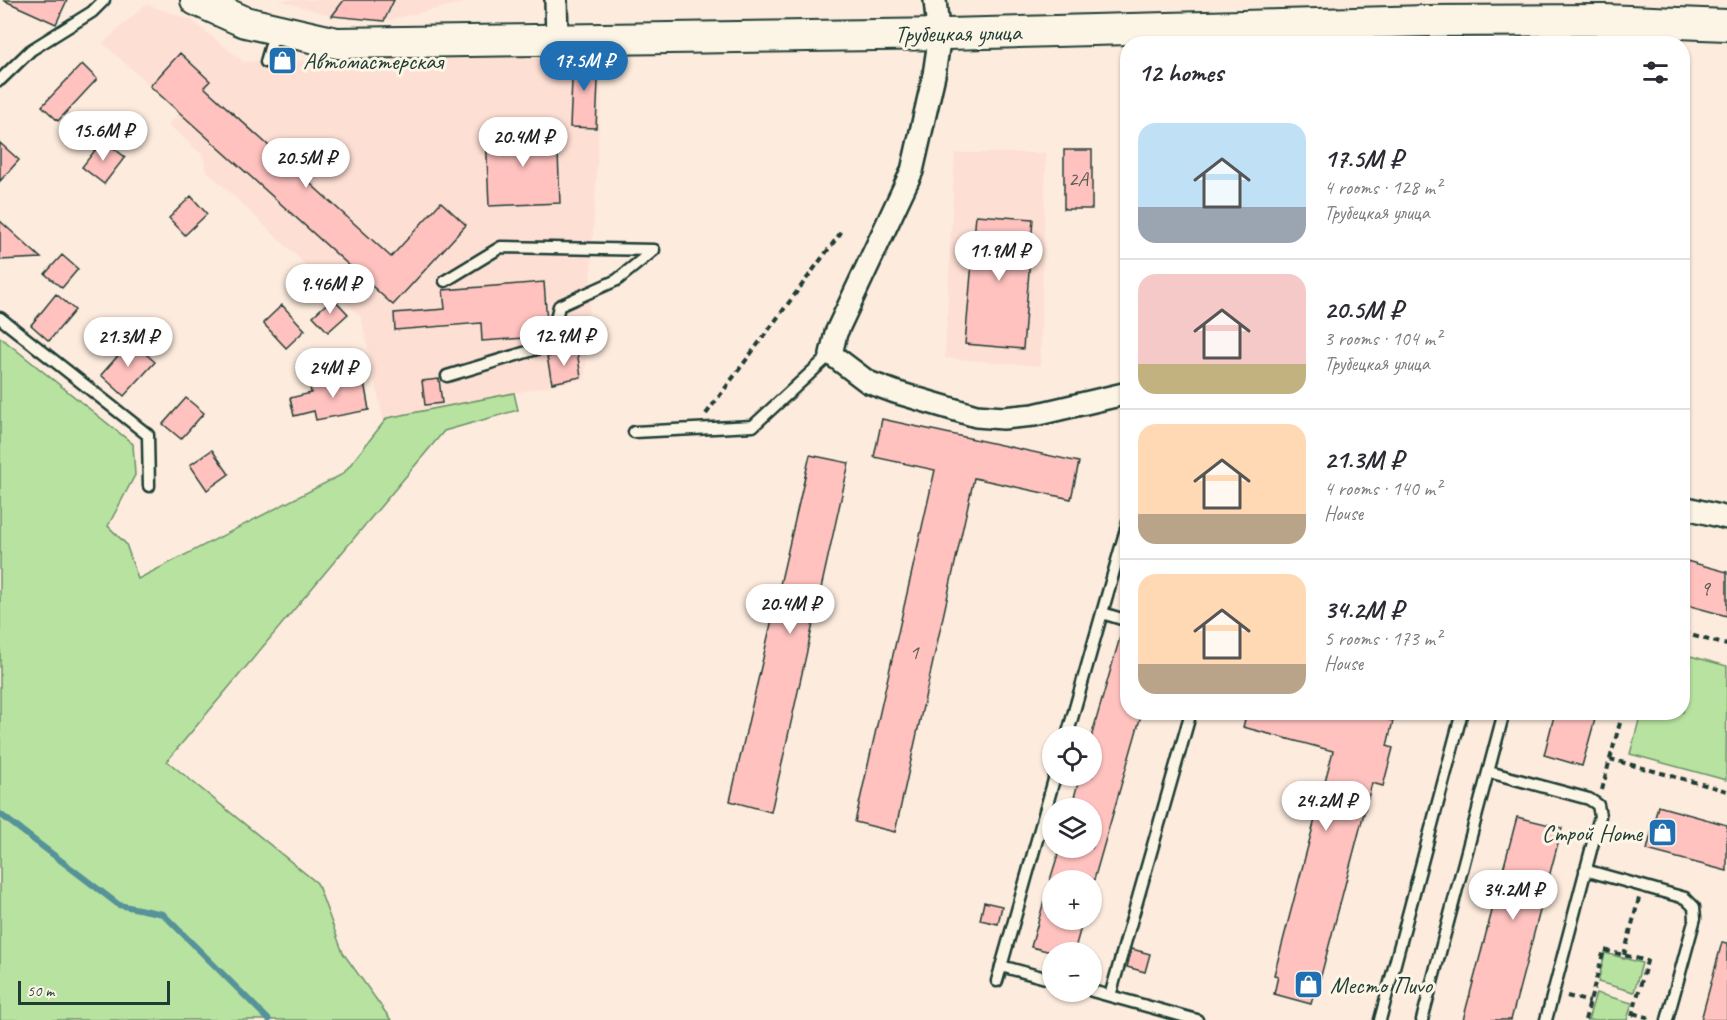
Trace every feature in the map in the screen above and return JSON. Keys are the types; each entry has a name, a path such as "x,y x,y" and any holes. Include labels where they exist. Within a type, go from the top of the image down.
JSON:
{"main road":[{"name":"Трубецкая улица","path":"196,0 245,22 337,43 939,34 1439,21 1604,20 1727,25"}],"street":[{"path":"556,0 557,39"},
{"path":"935,0 939,34 934,75 912,171 836,333 831,354 868,382 976,416 1034,415 1120,395"},
{"path":"1690,509 1727,518"}],"lane":[{"path":"0,80 31,50 92,12 104,0"},
{"path":"266,62 275,28"},
{"path":"445,280 501,247 654,250 617,280 559,306 550,345 447,376"},
{"path":"0,318 148,435 149,486"},
{"path":"634,432 753,426 831,354"},
{"path":"1069,726 1120,550"},
{"path":"1102,613 1120,618"},
{"path":"1110,996 1189,720"},
{"path":"1380,1020 1460,720"},
{"path":"1422,1020 1502,720"},
{"path":"1489,771 1589,799 1598,805 1600,816 1546,1020"},
{"path":"996,981 1052,786"},
{"path":"1585,870 1685,898 1694,907 1695,918 1667,1020"},
{"path":"1001,966 1042,977"},
{"path":"1102,994 1197,1020"}],"path":[{"path":"695,429 842,231"},
{"path":"1690,635 1727,645"},
{"path":"1598,805 1621,720"},
{"path":"1610,759 1727,791"},
{"path":"1624,955 1642,886"},
{"path":"1585,1020 1604,950 1647,961 1631,1020"},
{"path":"1554,992 1590,1002"},
{"path":"1633,1013 1656,1020"}],"shaded area":[{"path":"279,0 474,0 384,21 332,16"},
{"path":"146,4 191,20 244,62 603,54 585,379 387,418 384,422 361,317 206,170 203,155 168,124 180,113 103,43"},
{"path":"955,153 1046,153 1040,366 945,358"}],"green space":[{"path":"0,337 133,444 135,475 108,526 126,544 138,579 343,474 387,418 514,393 518,410 444,431 167,761 317,883 343,953 391,1020 0,1020"},
{"path":"1690,656 1727,666 1726,780 1630,754 1639,720 1690,720"},
{"path":"1605,953 1642,963 1634,992 1598,982"},
{"path":"1596,993 1632,1003 1627,1020 1588,1020"}],"building":[{"path":"3,0 67,0 56,24"},
{"path":"344,0 394,0 384,21 332,16"},
{"path":"180,53 210,81 204,87 391,257 441,202 466,225 393,305 150,86"},
{"path":"573,57 599,58 596,128 570,127"},
{"path":"82,64 97,79 58,121 42,106"},
{"path":"557,129 560,203 489,206 486,132"},
{"path":"103,140 125,157 104,184 82,167"},
{"path":"0,143 19,160 0,181"},
{"path":"1064,150 1092,150 1092,209 1064,209"},
{"path":"191,196 207,214 185,235 169,218"},
{"path":"976,215 1033,219 1023,349 965,344"},
{"path":"0,221 41,258 0,260"},
{"path":"62,255 78,269 62,288 45,274"},
{"path":"544,282 547,322 537,323 538,337 482,341 481,323 395,330 394,313 445,309 443,290"},
{"path":"56,294 75,310 49,341 31,325"},
{"path":"333,298 348,314 328,332 313,316"},
{"path":"282,305 305,330 286,348 263,323"},
{"path":"131,341 155,362 124,396 101,375"},
{"path":"577,351 581,377 552,383 547,357"},
{"path":"363,376 369,410 316,420 314,411 294,416 290,398 311,393 310,386"},
{"path":"439,379 442,403 425,405 422,381"},
{"path":"186,398 204,413 181,439 163,424"},
{"path":"882,419 1079,462 1071,499 974,478 895,832 855,822 935,470 874,457"},
{"path":"212,450 229,474 207,490 190,465"},
{"path":"810,455 849,463 771,812 730,801"},
{"path":"1690,562 1727,572 1727,616 1690,606"},
{"path":"1120,637 1120,720 1140,720 1102,852 1102,798 1074,798 1077,786 1102,786 1102,726 1094,726"},
{"path":"1245,720 1393,721 1387,746 1393,748 1383,786 1372,783 1318,987 1316,986 1311,1004 1274,994 1278,976 1274,975 1333,751 1243,727"},
{"path":"1553,720 1595,720 1582,766 1544,755"},
{"path":"1658,806 1727,825 1727,871 1647,850"},
{"path":"1517,817 1562,828 1511,1020 1463,1020"},
{"path":"1057,858 1100,858 1097,870 1053,870"},
{"path":"984,902 1002,906 998,924 980,920"},
{"path":"1042,908 1042,930 1080,930 1077,942 1042,942 1042,950 1031,947"},
{"path":"1722,942 1727,943 1727,1020 1701,1020"},
{"path":"1132,949 1150,954 1145,972 1127,967"}],"waterway":[{"path":"0,814 119,905 163,914 269,1020"}],"place":[{"name":"Автомастерская","path":"282,61"},
{"name":"Строй Home","path":"1663,833"},
{"name":"Место Пиvо","path":"1309,985"}]}
